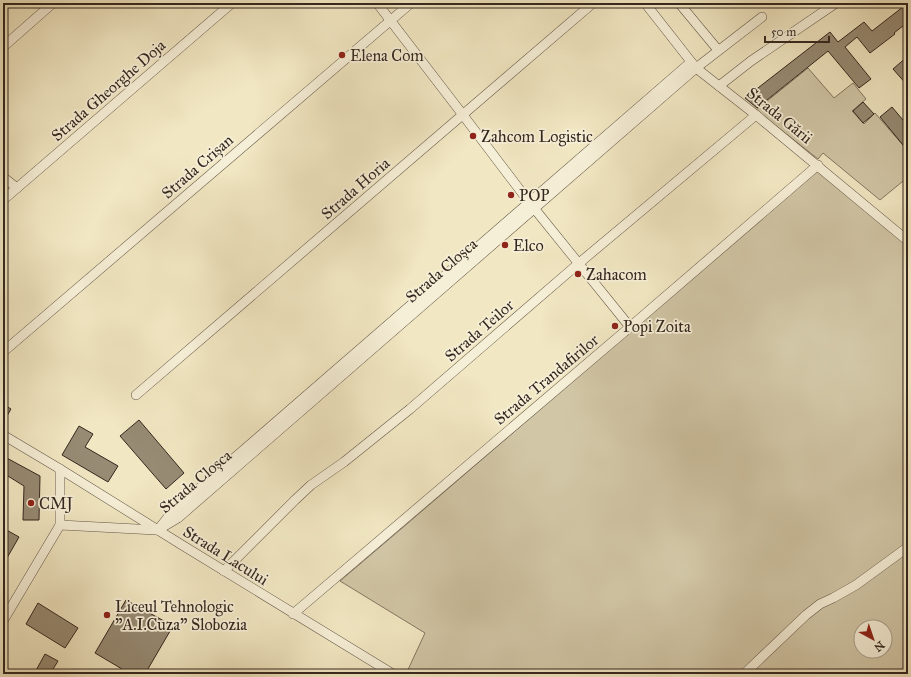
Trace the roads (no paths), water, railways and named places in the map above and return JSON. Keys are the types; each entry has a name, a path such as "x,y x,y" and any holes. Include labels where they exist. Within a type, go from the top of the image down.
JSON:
{"street":[{"path":"3,47 53,3"},
{"name":"Strada Gheorghe Doja","path":"3,200 232,3"},
{"path":"377,3 578,264 630,327"},
{"name":"Strada Crișan","path":"3,352 411,3"},
{"name":"Strada Horia","path":"136,395 593,3"},
{"name":"Strada Gării","path":"645,3 693,65 818,165 908,240"},
{"path":"679,3 718,50"},
{"path":"719,86 756,58 836,3"},
{"name":"Strada Cloșca","path":"158,530 178,518 532,205 693,65 718,50 762,17"},
{"name":"Strada Teilor","path":"224,571 311,485 344,462 410,409 578,264 756,115"},
{"name":"Strada Trandafirilor","path":"293,614 818,165"},
{"path":"3,177 17,188"},
{"name":"Strada Lacului","path":"3,435 393,674"},
{"path":"3,621 60,525 60,470"},
{"path":"60,525 158,530"},
{"path":"744,674 820,604 856,585 908,547"}],"place":[{"name":"Elena Com","path":"342,55"},
{"name":"Zahcom Logistic","path":"473,136"},
{"name":"POP","path":"511,195"},
{"name":"Elco","path":"505,245"},
{"name":"Zahacom","path":"578,274"},
{"name":"Popi Zoita","path":"615,326"},
{"name":"CMJ","path":"31,503"},
{"name":"Liceul Tehnologic \"A.I.Cuza\" Slobozia","path":"107,615"}]}
